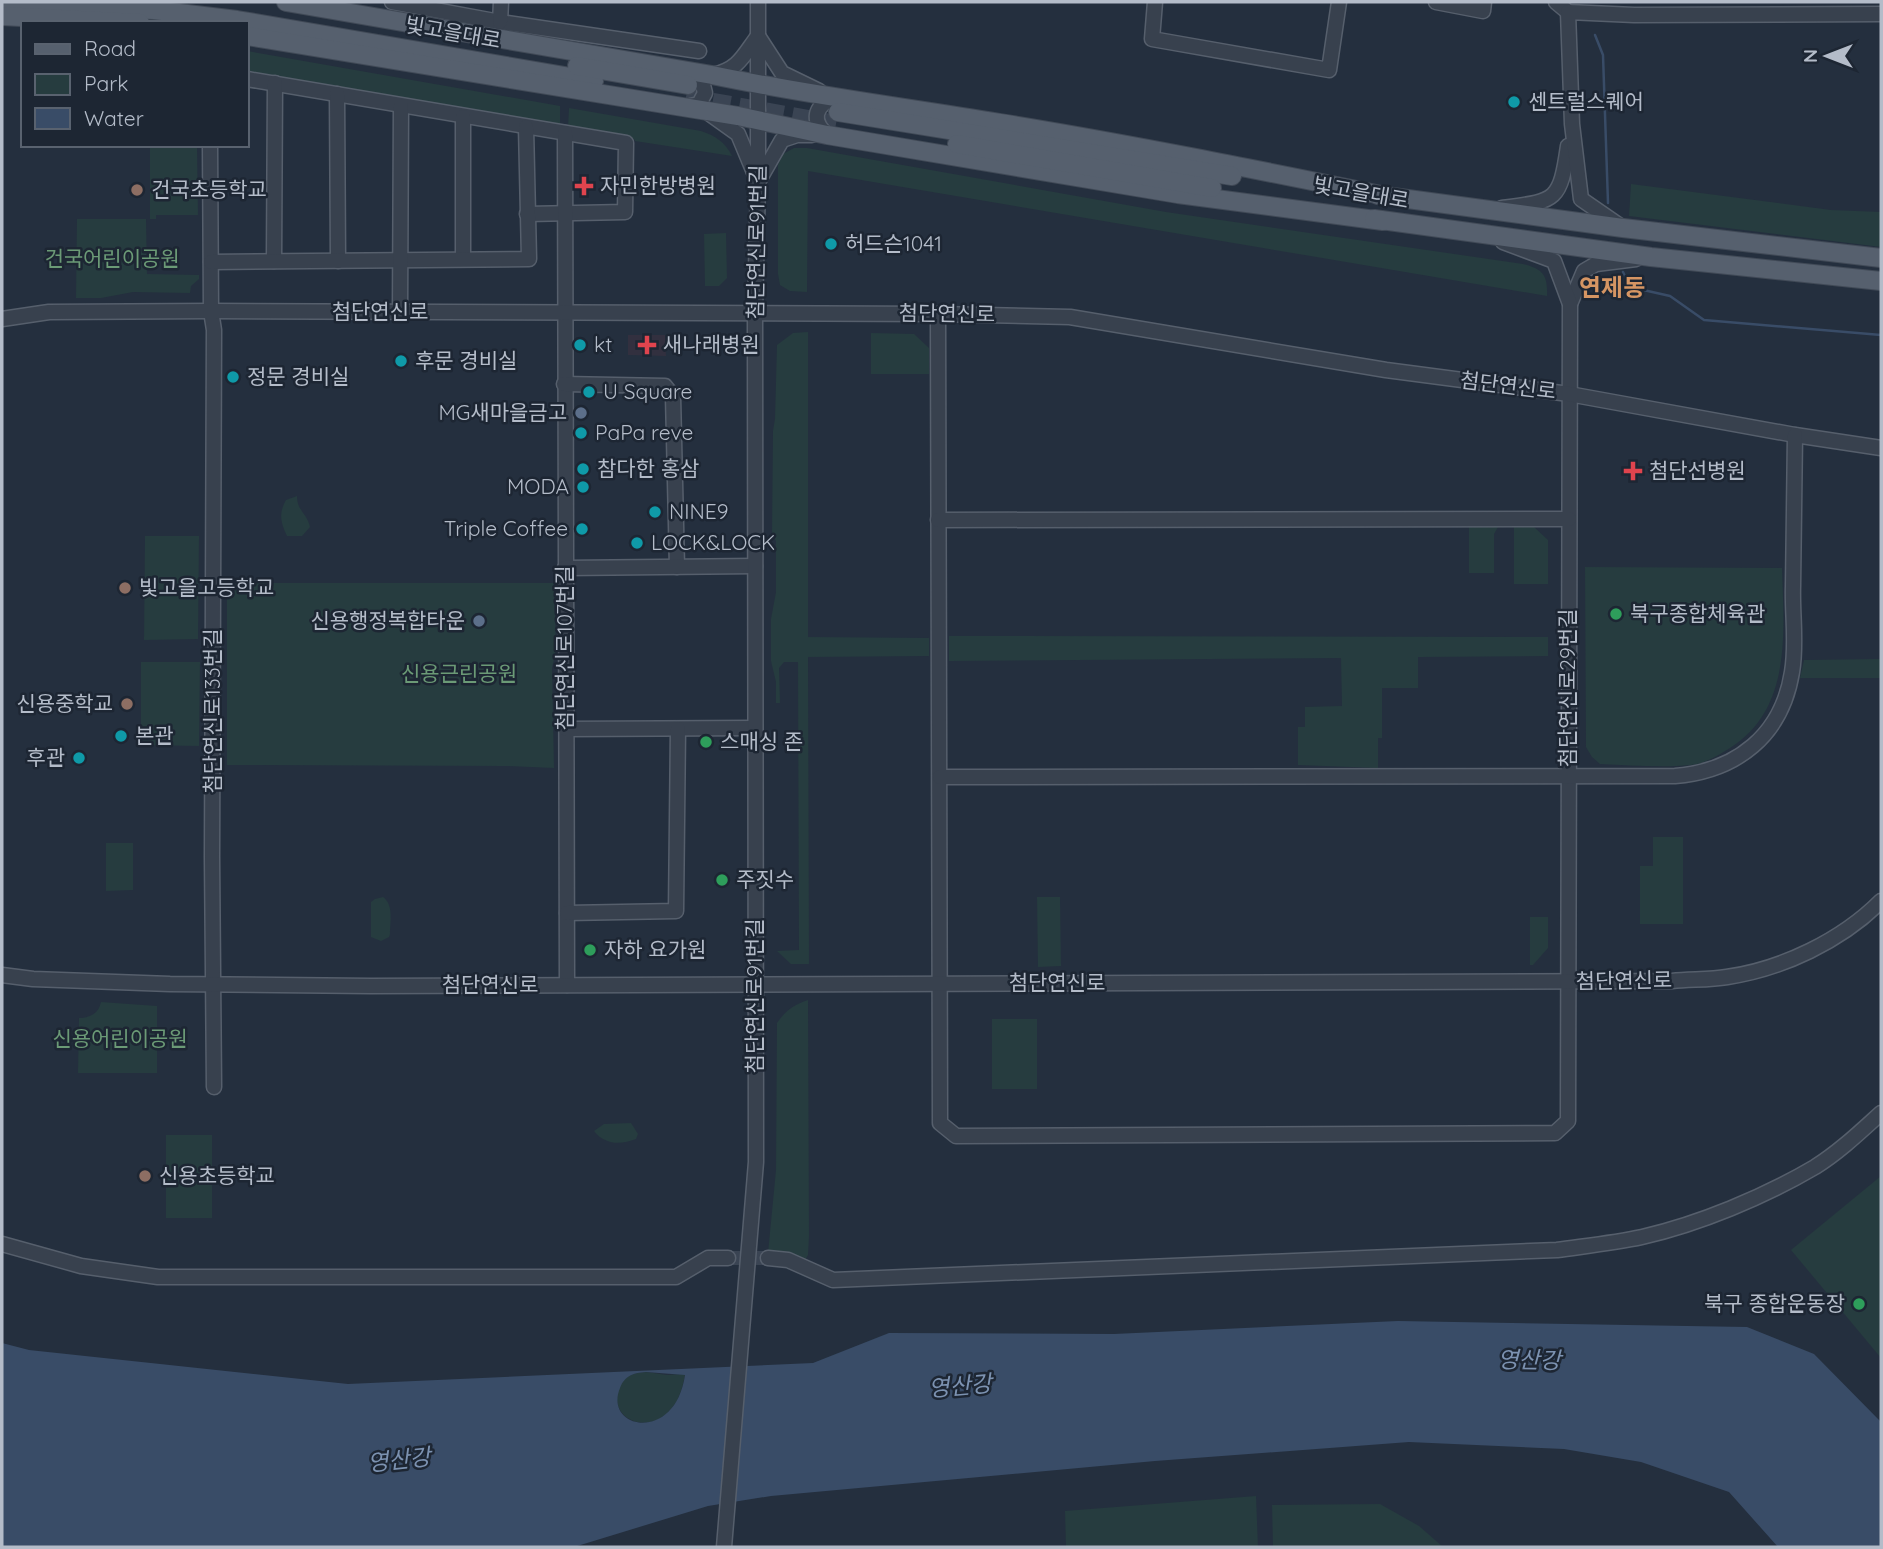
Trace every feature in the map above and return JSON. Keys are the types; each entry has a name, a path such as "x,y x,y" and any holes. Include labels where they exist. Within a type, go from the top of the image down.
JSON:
{"main road":[{"name":"빛고을대로","path":"182,2 312,19 686,90"},
{"path":"286,2 686,90 705,111 758,120 834,117"},
{"name":"빛고을대로","path":"2,4 142,10 243,21"},
{"path":"2,16 101,21"},
{"name":"빛고을대로","path":"248,22 686,90"},
{"path":"248,36 686,90 712,75 757,85 834,117"},
{"name":"빛고을대로","path":"834,117 1000,123 1167,152 1387,196 1623,228 1881,258"},
{"name":"빛고을대로","path":"834,117 1383,221 1651,257 1881,281"}],"street":[{"path":"392,2 500,22 699,51"},
{"path":"500,22 501,2"},
{"name":"첨단연신로91번길","path":"724,1547 755,1162 755,313 758,2"},
{"path":"1155,2 1152,39 1329,70 1339,2"},
{"path":"1436,2 1483,11 1484,2"},
{"path":"1556,2 1568,12 1634,15 1881,13"},
{"path":"1568,12 1572,124 1581,199 1623,228"},
{"path":"712,75 729,71 737,65 758,36 782,73 834,117 782,141 758,182"},
{"path":"248,79 626,144 625,212 527,214"},
{"path":"274,261 275,83"},
{"path":"337,94 338,261"},
{"path":"400,313 401,106"},
{"path":"705,111 727,124 737,134 758,182"},
{"path":"463,117 463,259"},
{"path":"1485,210 1545,202 1558,190 1564,177 1572,124"},
{"path":"211,262 529,259 527,127"},
{"name":"첨단연신로107번길","path":"565,133 567,985"},
{"name":"첨단연신로133번길","path":"210,147 211,311 214,330 213,985"},
{"path":"1483,235 1554,261 1570,304"},
{"path":"1570,304 1584,271 1596,264 1651,257"},
{"name":"첨단연신로29번길","path":"938,314 940,1122 956,1136 1555,1133 1568,1121 1570,304"},
{"name":"첨단연신로","path":"2,319 49,312 211,311 1070,317 1386,370 1569,394 1881,448"},
{"path":"564,384 665,386 673,396 677,567"},
{"path":"940,777 1694,775 1728,764 1762,738 1770,727 1783,702 1793,670 1795,435"},
{"path":"938,520 1569,519"},
{"path":"565,568 755,566"},
{"path":"566,729 755,728"},
{"path":"567,913 676,911 678,729"},
{"name":"첨단연신로","path":"2,975 33,979 213,985 1672,981 1727,977 1759,970 1798,956 1835,936 1881,901"},
{"path":"213,985 214,1087"},
{"path":"768,1258 788,1260 833,1280 1557,1250 1643,1237 1725,1210 1814,1167 1847,1144 1881,1113"},
{"path":"2,1244 81,1266 171,1277 676,1277 708,1258 728,1258"}],"shaded area":[{"name":"새나래병원","path":"628,335 665,335 666,356 628,355"}],"green space":[{"path":"248,51 560,106 560,126 248,74"},
{"path":"569,108 701,131 720,140 732,156 568,128"},
{"path":"150,147 197,147 198,215 156,215 156,219 150,219"},
{"path":"794,148 807,148 1166,212 1523,264 1543,274 1547,296 808,171 807,292 790,291 780,285 778,274 778,165 783,154"},
{"path":"1631,184 1831,210 1881,212 1881,247 1629,216"},
{"name":"건국어린이공원","path":"77,219 146,219 147,274 199,275 199,279 191,286 190,293 133,292 101,298 76,298"},
{"path":"726,233 727,278 719,286 705,286 704,234"},
{"path":"808,332 808,637 929,638 929,656 808,657 809,964 791,964 777,951 799,950 798,662 784,662 779,668 780,703 776,703 776,682 771,661 771,619 776,592 776,541 772,534 773,431 777,345 793,333"},
{"path":"871,333 914,334 929,348 929,374 871,374"},
{"path":"297,496 310,527 302,536 287,536 282,523 282,510 286,500"},
{"path":"1469,527 1498,527 1494,534 1494,573 1469,573"},
{"path":"1514,527 1534,527 1548,540 1548,584 1514,584"},
{"path":"145,536 199,536 198,639 144,640"},
{"path":"1585,567 1782,568 1783,643 1780,668 1765,713 1750,732 1730,748 1696,764 1600,764 1592,757 1586,747"},
{"name":"신용근린공원","path":"227,583 554,583 554,768 227,765"},
{"path":"949,636 1548,637 1548,656 1418,657 1418,688 1382,688 1382,738 1378,738 1378,768 1298,765 1298,727 1305,727 1305,707 1342,706 1341,658 949,661"},
{"path":"1881,659 1881,678 1800,678 1804,660"},
{"path":"141,662 200,662 199,746 141,745"},
{"path":"1653,837 1683,837 1683,924 1640,924 1640,866 1653,866"},
{"path":"106,843 133,843 133,890 106,891"},
{"path":"383,897 390,909 390,934 381,941 371,937 371,902"},
{"path":"1037,897 1060,897 1061,966 1038,967"},
{"path":"1530,917 1548,917 1548,948 1533,965 1530,965"},
{"path":"808,1000 809,1236 808,1255 805,1260 790,1255 768,1253 776,1170 777,1023 791,1009"},
{"name":"신용어린이공원","path":"101,1002 157,1006 157,1073 78,1073 79,1018 93,1014"},
{"path":"992,1019 1037,1019 1037,1089 992,1089"},
{"path":"631,1123 638,1134 636,1139 625,1142 608,1141 594,1131 604,1124"},
{"path":"166,1135 212,1135 212,1218 166,1218"},
{"name":"북구 종합운동장","path":"1881,1176 1881,1358 1791,1250"},
{"path":"634,1374 685,1374 679,1397 668,1412 656,1420 643,1423 631,1420 622,1412 617,1402 619,1388 624,1380"},
{"path":"1256,1496 1258,1547 1066,1547 1065,1511"},
{"path":"1380,1504 1419,1526 1443,1547 1273,1547 1272,1505"}],"water":[{"name":"영산강","path":"1398,1321 1747,1327 1814,1354 1881,1422 1881,1547 1778,1547 1729,1492 1641,1462 1564,1449 1409,1442 1155,1461 771,1496 708,1506 574,1547 2,1547 2,1343 29,1350 348,1384 813,1363 889,1333 1114,1334","holes":["646,1372 685,1375 679,1397 668,1412 656,1420 642,1423 630,1420 622,1413 618,1402 620,1388 630,1376"]}],"waterway":[{"path":"1595,35 1603,55 1608,203"},
{"path":"1623,272 1630,287 1670,296 1704,320 1881,335"}],"tunnel":[{"path":"686,97 836,124"},
{"path":"728,1258 768,1258"}],"place":[{"name":"센트럴스퀘어","path":"1514,102"},
{"name":"자민한방병원","path":"584,186"},
{"name":"건국초등학교","path":"137,190"},
{"name":"허드슨1041","path":"831,244"},
{"name":"kt","path":"580,345"},
{"name":"새나래병원","path":"647,345"},
{"name":"후문 경비실","path":"401,361"},
{"name":"정문 경비실","path":"233,377"},
{"name":"U Square","path":"589,392"},
{"name":"MG새마을금고","path":"581,413"},
{"name":"PaPa reve","path":"581,433"},
{"name":"참다한 홍삼","path":"583,469"},
{"name":"첨단선병원","path":"1633,471"},
{"name":"MODA","path":"583,487"},
{"name":"NINE9","path":"655,512"},
{"name":"Triple Coffee","path":"582,529"},
{"name":"LOCK&LOCK","path":"637,543"},
{"name":"빛고을고등학교","path":"125,588"},
{"name":"북구종합체육관","path":"1616,614"},
{"name":"신용행정복합타운","path":"479,621"},
{"name":"신용중학교","path":"127,704"},
{"name":"본관","path":"121,736"},
{"name":"스매싱 존","path":"706,742"},
{"name":"후관","path":"79,758"},
{"name":"주짓수","path":"722,880"},
{"name":"자하 요가원","path":"590,950"},
{"name":"신용초등학교","path":"145,1176"},
{"name":"북구 종합운동장","path":"1859,1304"}],"district":[{"name":"연제동","path":"1612,288"}]}
